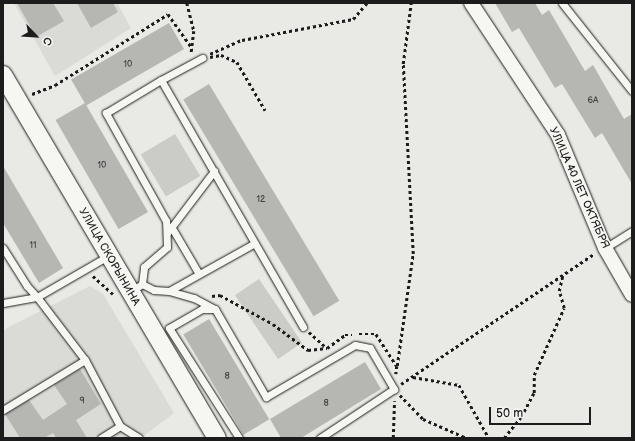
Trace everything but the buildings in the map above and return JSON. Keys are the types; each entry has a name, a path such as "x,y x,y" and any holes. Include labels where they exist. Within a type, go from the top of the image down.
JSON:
{"street":[{"name":"УЛИЦА 40 ЛЕТ ОКТЯБРЯ","path":"471,3 558,135 605,248 632,295"},
{"name":"УЛИЦА СКОРЫНИНА","path":"3,75 108,256 136,288 217,438"}],"lane":[{"path":"562,3 632,91"},
{"path":"199,274 169,230 166,221 106,113 161,80 202,58"},
{"path":"161,80 303,327"},
{"path":"214,171 169,230 167,247 144,267 136,288 169,291 194,298 215,309 266,397 355,346 370,348 394,389 320,438"},
{"path":"605,248 632,232"},
{"path":"169,291 255,243"},
{"path":"3,248 26,286 37,297 85,360 120,426 139,438"},
{"path":"3,302 37,297 108,256"},
{"path":"215,309 202,309 169,328 239,438"},
{"path":"3,410 85,360"},
{"path":"101,438 120,426"}],"path":[{"path":"187,3 194,31 190,64"},
{"path":"202,58 242,40 353,19 367,3"},
{"path":"397,366 413,254 403,64 411,3"},
{"path":"26,96 55,85 168,14 192,48"},
{"path":"202,58 221,55 237,62 265,110"},
{"path":"394,389 563,274 605,248"},
{"path":"504,438 521,417 534,393 534,375 564,308 559,291 563,274"},
{"path":"194,298 220,295 273,324 308,350 327,348"},
{"path":"303,327 327,348 342,353"},
{"path":"412,376 459,385 489,438"},
{"path":"393,438 394,389"},
{"path":"394,389 423,419 467,438"}],"shaded area":[{"path":"14,3 117,3 131,28 55,76"},
{"path":"175,134 200,176 166,197 141,155"},
{"path":"259,279 302,343 278,359 235,295"},
{"path":"90,286 103,294 174,413 141,438 3,438 3,330"}]}
